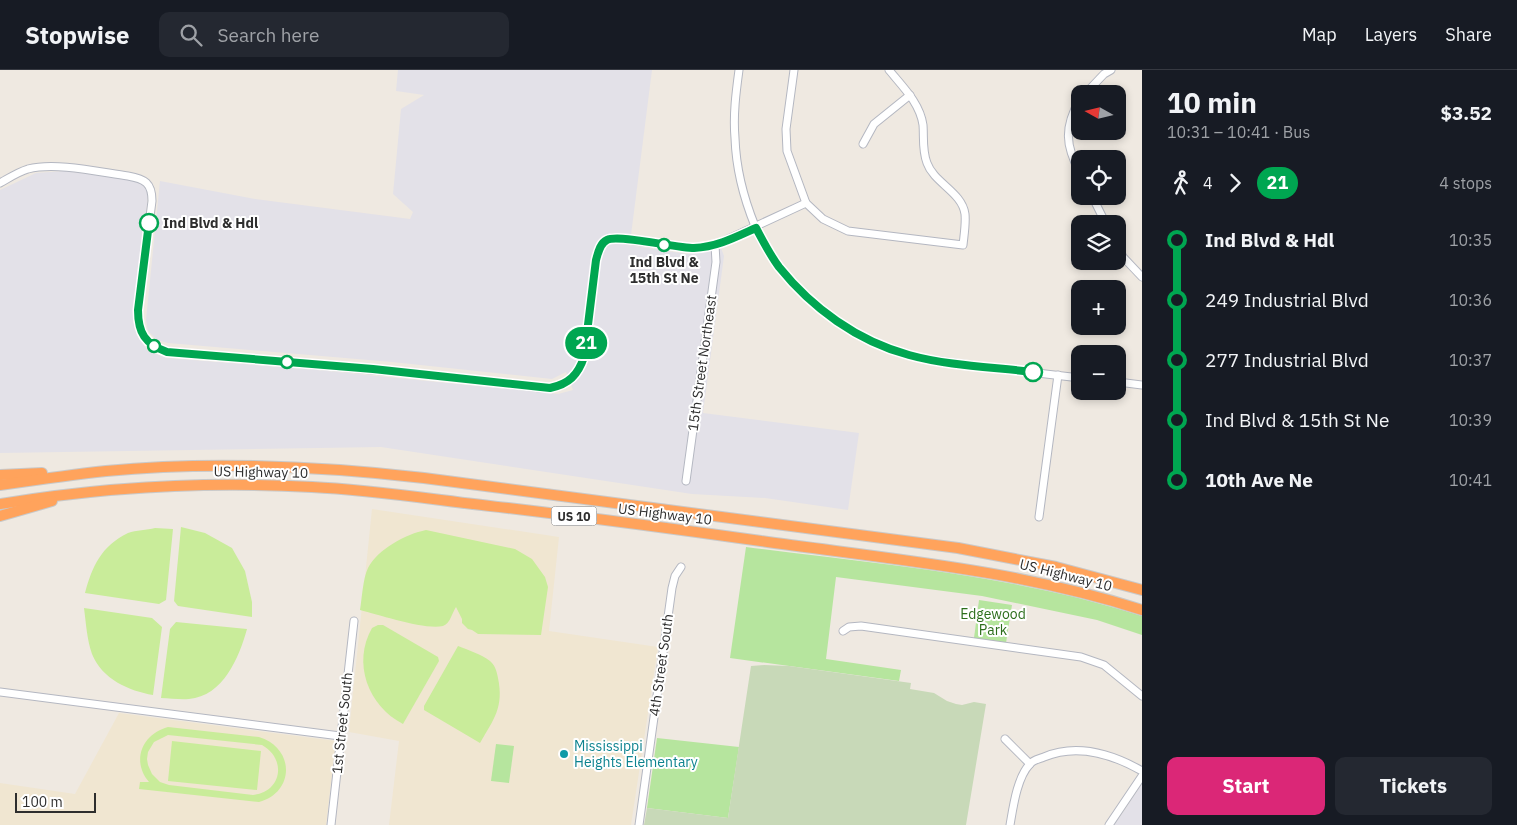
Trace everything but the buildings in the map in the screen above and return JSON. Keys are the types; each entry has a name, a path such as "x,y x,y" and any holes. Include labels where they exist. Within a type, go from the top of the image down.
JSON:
{"highway":[{"name":"US Highway 10","path":"0,485 106,471 188,467 262,466 408,476 958,548 1056,567 1142,590"},
{"path":"0,474 106,471"},
{"name":"US Highway 10","path":"0,504 65,494 160,487 224,485 313,487 383,493 682,529 960,567 1041,582 1142,610"},
{"path":"0,516 50,502 65,494"}],"street":[{"path":"739,70 734,137 745,196 756,228 778,266 820,309 842,325 876,344 892,350 924,358 1071,377"},
{"path":"794,70 786,129 787,151 806,203 823,219 848,231 964,245 965,212 960,202 933,174 927,164 921,114 910,96 889,70"},
{"path":"1094,85 1104,74 1111,70"},
{"path":"863,144 874,124 910,96"},
{"path":"1071,118 1068,130 1071,152"},
{"path":"0,183 28,169 45,166 139,178 150,186 152,201 138,322 141,332 157,348 172,352 440,376 540,388 550,388 568,382 575,376 581,366 584,357 596,260 602,244 606,240 619,239 692,248 715,245 756,228 806,203"},
{"name":"15th Street Northeast","path":"686,480 716,262 715,245"},
{"path":"1126,260 1142,277"},
{"path":"1039,518 1058,375"},
{"path":"1126,383 1142,385"},
{"name":"4th Street South","path":"639,825 672,588 675,576 681,567"},
{"name":"1st Street South","path":"331,825 354,621"},
{"path":"843,631 849,627 861,626 1081,657 1104,664 1142,696"},
{"path":"0,692 340,736"},
{"path":"1005,739 1030,764"},
{"path":"1010,825 1014,797 1030,764 1055,753 1081,750 1112,757 1142,771"},
{"path":"1109,825 1142,776"}],"shaded area":[{"path":"398,70 652,70 631,235 627,245 687,254 721,248 724,256 703,413 859,433 848,510 765,498 692,494 381,447 0,453 0,190 36,173 64,171 137,180 144,185 148,192 133,321 138,337 148,351 167,358 317,370 558,394 573,390 566,372 552,379 392,362 168,343 157,340 148,331 146,320 160,181 255,199 410,219 413,212 393,194 401,109 424,95 396,91"},
{"path":"372,509 559,537 549,631 658,647 631,825 389,825 399,741 349,732"},
{"path":"119,713 336,741 326,825 0,825 0,783 75,794"},
{"path":"1142,784 1142,825 1114,825 1120,817"}],"green space":[{"path":"181,527 205,533 232,548 245,571 252,602 252,617 178,606 174,601"},
{"path":"155,528 173,529 166,600 159,604 85,593 99,558 111,544 128,533"},
{"path":"426,530 515,549 532,559 545,577 548,587 541,635 478,634 468,629 462,623 456,607 445,625 435,627 414,624 360,610 365,577 373,561 393,543"},
{"path":"746,547 946,572 1045,590 1142,616 1142,635 1097,620 982,596 836,577 826,659 901,670 899,681 730,658"},
{"name":"Edgewood Park","path":"979,600 1012,605 1006,643 974,638"},
{"path":"84,608 152,618 162,627 153,695 126,687 109,677 102,670 90,649"},
{"path":"176,622 247,629 239,652 228,674 211,691 201,696 189,699 161,698 170,629"},
{"path":"383,625 438,657 439,661 403,724 381,706 367,682 363,655 366,641 372,628"},
{"path":"458,646 479,654 490,661 498,676 500,688 499,705 480,743 424,710 424,706"},
{"path":"751,666 789,666 911,683 910,689 934,693 956,704 962,705 974,702 986,704 966,825 644,825 647,808 728,818"},
{"path":"168,727 259,737 271,743 279,750 286,770 284,780 271,797 259,802 139,789 140,782 149,782 141,766 140,757 142,749 146,742 159,731","holes":["168,735 262,745 275,758 278,774 270,788 263,793 253,795 169,785 160,782 152,774 147,759 148,752 154,742"]},
{"path":"657,738 739,747 728,818 647,808"},
{"path":"172,741 261,751 257,790 168,781"},
{"path":"496,744 514,746 509,783 491,781"}],"bus line":[{"name":"21","path":"149,223 138,322 141,332 148,341 157,348 167,352 373,369 540,388 560,386 575,376 584,357 596,260 599,250 606,240 612,238 681,247 706,247 756,228 778,266 792,282 820,309 860,336 876,344 910,355 941,361 1033,372"}],"place":[{"name":"Ind Blvd & Hdl","path":"149,223"},
{"name":"Ind Blvd & 15th St Ne","path":"664,245"},
{"name":"Mississippi Heights Elementary","path":"564,754"}]}
